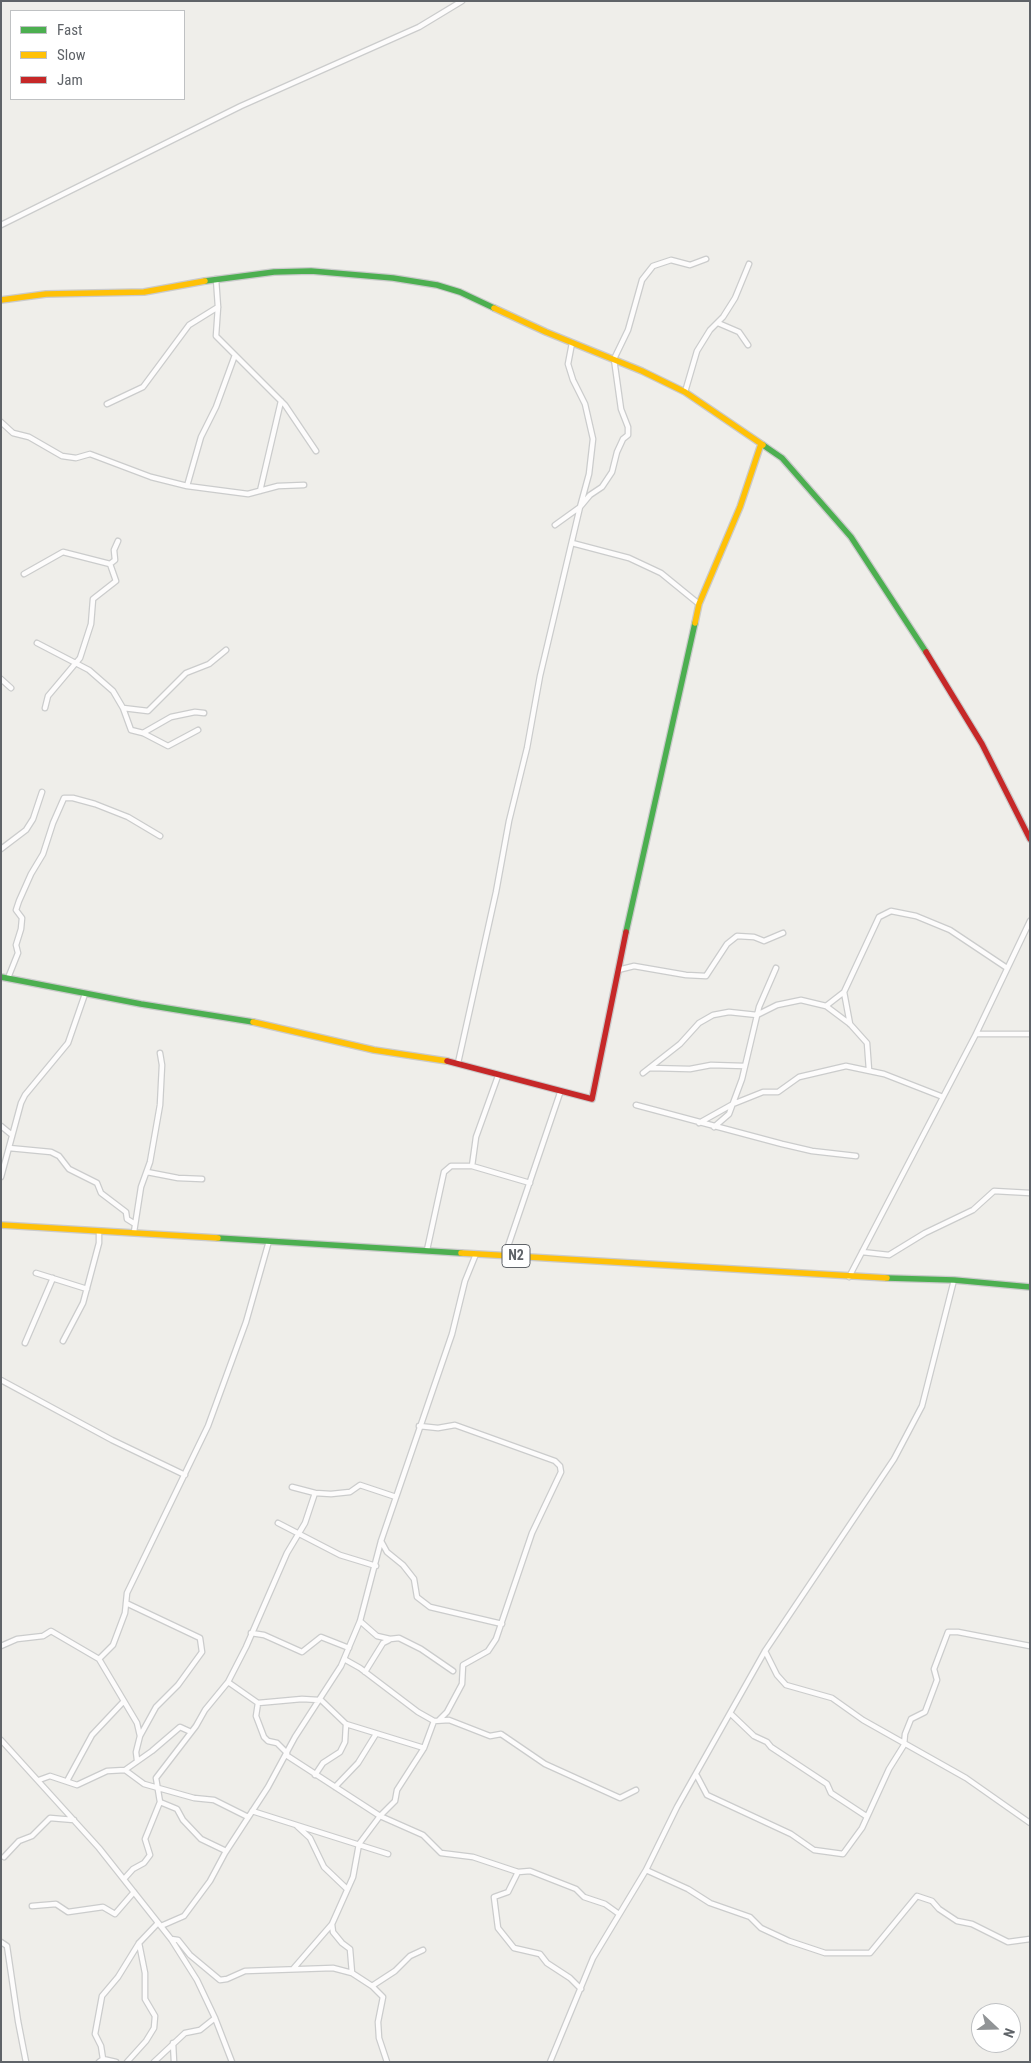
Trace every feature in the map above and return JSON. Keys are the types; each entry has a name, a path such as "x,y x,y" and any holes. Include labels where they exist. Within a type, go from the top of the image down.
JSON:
{"main road":[{"path":"1,300 46,294 144,292 216,279 274,272 311,271 366,274 418,281 460,292 685,392 782,458 851,537 964,713 982,744 1030,839"},
{"path":"4,977 85,994 246,1020 374,1050 458,1064 560,1093 592,1099 618,970 699,604 740,506 761,444"},
{"name":"N2","path":"1,1225 849,1277 954,1280 1030,1287"}],"street":[{"path":"1,225 241,106 419,27 462,1"},
{"path":"555,525 580,507 590,495 602,487 612,472 617,452 623,439 628,435 628,426 621,409 614,359 628,330 642,280 653,266 671,260 690,265 706,260"},
{"path":"685,392 697,351 736,298 749,264"},
{"path":"216,279 218,307 216,336 281,401 316,451"},
{"path":"107,404 143,387 189,325 218,307"},
{"path":"718,323 739,332 748,345"},
{"path":"458,1064 496,892 507,830 527,748 540,676 588,474 593,439 586,404 573,380 568,364 572,343"},
{"path":"186,486 201,437 216,407 235,355"},
{"path":"260,490 281,401"},
{"path":"1,422 13,432 29,438 62,456 76,458 90,454 151,477 186,486 248,494 278,486 304,485"},
{"path":"110,564 115,560 114,550 118,541"},
{"path":"572,543 629,558 661,573 699,604"},
{"path":"24,574 63,552 110,564"},
{"path":"45,708 48,696 80,658 91,624 93,599 116,580 110,564"},
{"path":"38,643 89,670 113,691 123,708 130,730 143,733 168,746 198,730"},
{"path":"123,708 148,711 186,673 208,664 226,650"},
{"path":"1,679 11,688"},
{"path":"143,733 171,717 195,712 204,713"},
{"path":"1,849 26,830 33,820 42,792"},
{"path":"4,977 18,953 16,945 22,918 16,910 19,901 31,874 43,854 53,823 64,798 72,798 95,804 128,817 160,836"},
{"path":"826,1006 844,992 879,917 891,911 916,916 950,930 1007,968"},
{"path":"849,1277 976,1034 1030,921"},
{"path":"618,970 634,966 686,975 706,976 727,944 737,936 754,937 764,941 783,933"},
{"path":"714,1127 729,1114 733,1104 745,1066 757,1015 776,968"},
{"path":"844,992 850,1024"},
{"path":"1,1177 14,1121 25,1095 68,1043 85,994"},
{"path":"643,1073 680,1044 699,1024 714,1014 729,1012 757,1015 777,1005 801,1000 826,1006 850,1024 867,1042 869,1070"},
{"path":"976,1034 1030,1034"},
{"path":"134,1232 141,1188 160,1105 162,1066 160,1053"},
{"path":"650,1068 690,1069 711,1065 745,1066"},
{"path":"699,1123 733,1104 762,1092 778,1092 799,1077 846,1066 869,1070 943,1097"},
{"path":"472,1166 476,1137 498,1076"},
{"path":"505,1255 560,1093"},
{"path":"636,1105 714,1127 812,1151 856,1156"},
{"path":"1,1126 12,1135"},
{"path":"9,1148 51,1152 59,1156 68,1169 97,1184 101,1193 126,1212 128,1219 135,1224"},
{"path":"427,1250 434,1207 444,1172 451,1166 472,1166 530,1183"},
{"path":"146,1172 178,1178 202,1178"},
{"path":"862,1252 889,1255 925,1233 973,1210 994,1191 1030,1193"},
{"path":"63,1341 83,1303 99,1243 99,1231"},
{"path":"99,1659 113,1645 125,1613 127,1593 208,1426 246,1322 269,1240"},
{"path":"116,2062 101,2060 101,2046 95,2034 102,1996 118,1977 139,1943 160,1924 184,1916 210,1880 320,1700 349,1648 360,1621 376,1566 381,1541 452,1334 465,1281 477,1253"},
{"path":"36,1273 87,1289"},
{"path":"25,1343 53,1278"},
{"path":"550,2062 593,1958 646,1870 677,1807 697,1776 765,1651 894,1459 922,1406 954,1280"},
{"path":"1,1380 112,1440 185,1475"},
{"path":"293,1969 332,1924 357,1865 356,1853 359,1844 380,1816 395,1801 398,1790 424,1748 437,1720 447,1712 462,1684 463,1665 488,1651 496,1639 532,1533 561,1472 560,1466 555,1461 455,1424 438,1428 419,1426"},
{"path":"292,1487 315,1493 350,1492 360,1485 396,1497"},
{"path":"124,1879 133,1869 144,1863 150,1854 145,1839 160,1802 156,1778 191,1732 205,1710 228,1682 305,1523 315,1493"},
{"path":"278,1523 299,1532 306,1538 340,1555 376,1566"},
{"path":"381,1541 387,1552 404,1564 414,1579 417,1598 430,1608 502,1624"},
{"path":"126,1603 200,1638 202,1652 178,1685 156,1707 140,1736 136,1752 137,1760"},
{"path":"360,1621 377,1636 390,1639 399,1638 421,1649 453,1671"},
{"path":"1,1646 17,1639 44,1636 51,1631 99,1659 137,1722 140,1736"},
{"path":"697,1776 707,1795 791,1834 814,1850 843,1854 862,1828 866,1816 904,1745 905,1734 911,1719 925,1712 937,1680 934,1669 948,1632 958,1632 1030,1646"},
{"path":"251,1633 264,1635 302,1652 322,1637 349,1648"},
{"path":"365,1672 383,1643 390,1639"},
{"path":"765,1651 777,1675 786,1684 832,1698 904,1745 966,1778 1030,1823"},
{"path":"344,1659 365,1672 418,1712 437,1720 449,1720 490,1736 500,1734 545,1764 620,1798 636,1790"},
{"path":"228,1682 258,1703 302,1699 320,1700 346,1724 424,1748"},
{"path":"67,1781 92,1735 124,1701"},
{"path":"258,1703 256,1716 264,1737 268,1741 277,1743 286,1754 315,1775 380,1816 423,1835 441,1853 473,1857 518,1872 530,1871 576,1889 584,1897 605,1904 619,1914"},
{"path":"731,1714 754,1736 767,1742 771,1747 827,1784 831,1793 866,1816"},
{"path":"315,1775 323,1763 340,1752 345,1742 346,1724"},
{"path":"39,1780 50,1776 77,1785 107,1771 125,1770 137,1760 152,1752 180,1726 191,1732"},
{"path":"335,1786 358,1763 376,1734"},
{"path":"1,1740 74,1820 171,1939 197,1980 215,2018 232,2062"},
{"path":"125,1770 144,1784 194,1798 214,1800 248,1817"},
{"path":"160,1802 177,1809 184,1820 201,1838 226,1851"},
{"path":"252,1811 388,1854"},
{"path":"4,1857 19,1842 32,1836 50,1818 74,1820"},
{"path":"296,1825 310,1838 324,1867 347,1889"},
{"path":"646,1870 688,1889 710,1902 750,1917 761,1928 789,1941 826,1953 870,1953 917,1896 932,1901 939,1909 957,1921 972,1924 1008,1942 1030,1940"},
{"path":"518,1872 508,1892 494,1897 498,1928 514,1948 540,1954 547,1963 570,1978 581,1989"},
{"path":"32,1906 56,1904 68,1912 103,1907 115,1914 134,1892"},
{"path":"332,1924 333,1932 350,1949 352,1972"},
{"path":"171,1939 178,1940 190,1955 220,1980 228,1979 245,1971 332,1968 352,1972 372,1986 383,1997 378,2022 379,2038 387,2062"},
{"path":"1,1942 7,1946 26,2062"},
{"path":"127,2062 154,2028 155,2016 145,1999 145,1972 139,1943"},
{"path":"372,1986 395,1971 410,1956 423,1950"},
{"path":"154,2062 185,2033 200,2030 215,2018"},
{"path":"173,2043 174,2062"}],"traffic: fast":[{"path":"205,281 274,272 311,271 393,278 437,285 460,292 494,308"},
{"path":"763,445 782,458 851,537 926,652"},
{"path":"626,932 695,623"},
{"path":"1,977 141,1004 253,1022"},
{"path":"218,1238 461,1253"},
{"path":"887,1278 954,1280 1030,1287"}],"traffic: slow":[{"path":"1,300 46,294 144,292 205,281"},
{"path":"494,308 546,332 642,371 685,392 763,445"},
{"path":"695,623 699,604 740,507 761,444"},
{"path":"253,1022 374,1050 447,1061"},
{"path":"1,1225 218,1238"},
{"path":"461,1253 887,1278"}],"traffic: jam":[{"path":"926,652 982,744 1030,839"},
{"path":"447,1061 592,1099 626,932"}]}
